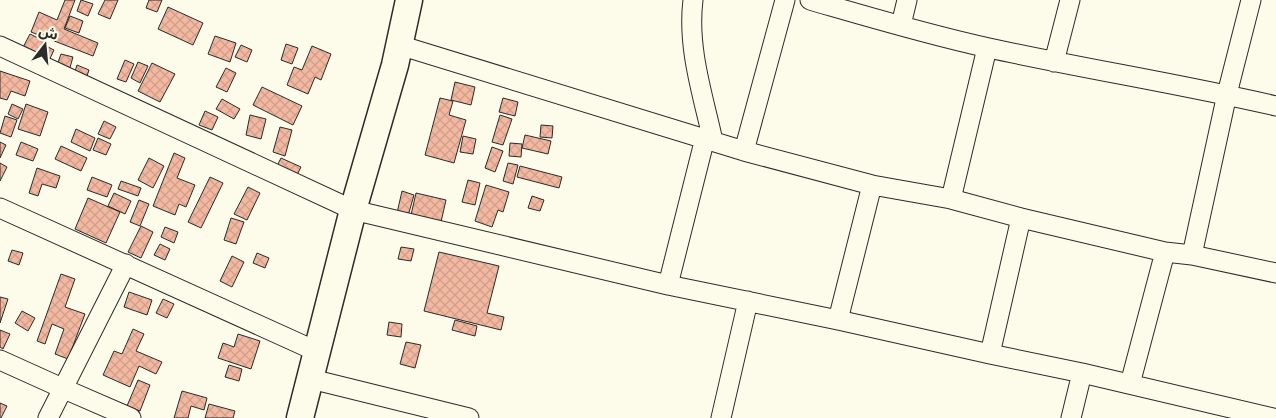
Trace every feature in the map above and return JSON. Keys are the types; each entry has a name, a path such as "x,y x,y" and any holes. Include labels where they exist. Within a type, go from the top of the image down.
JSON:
{"street":[{"path":"300,418 353,210 395,65 409,0"},
{"path":"668,285 709,140 691,28 693,0"},
{"path":"744,151 786,0"},
{"path":"810,0 988,48 1227,94 1276,106"},
{"path":"901,25 907,0"},
{"path":"1054,62 1070,0"},
{"path":"1192,255 1227,94 1251,0"},
{"path":"399,44 744,151 872,185 951,199 1021,218 1165,252 1192,255 1276,273"},
{"path":"0,46 353,210 668,285 1082,373 1273,418"},
{"path":"951,199 988,48"},
{"path":"838,320 872,185"},
{"path":"0,208 318,352"},
{"path":"990,354 1021,218"},
{"path":"1130,384 1165,252"},
{"path":"48,418 126,264"},
{"path":"721,418 748,302"},
{"path":"0,360 131,418"},
{"path":"1071,418 1082,373"},
{"path":"311,379 469,418"}],"building":[{"path":"65,0 75,0 64,29 98,43 93,56 31,32 39,12 57,20"},
{"path":"81,0 93,4 88,16 77,11"},
{"path":"105,0 118,0 110,19 98,14"},
{"path":"149,0 162,0 157,12 146,8"},
{"path":"168,7 203,23 193,45 158,29"},
{"path":"70,16 83,21 79,33 65,28"},
{"path":"30,34 44,41 42,44 54,50 47,65 21,51"},
{"path":"215,36 236,43 230,62 208,54"},
{"path":"286,44 298,48 292,64 281,60"},
{"path":"241,45 252,50 247,62 235,57"},
{"path":"312,46 331,54 321,80 315,77 308,94 287,85 294,67 302,70"},
{"path":"61,54 73,57 69,71 56,68"},
{"path":"125,60 134,64 126,82 117,79"},
{"path":"138,62 148,66 140,83 131,78"},
{"path":"152,63 175,74 160,102 138,91"},
{"path":"77,65 89,70 85,82 73,78"},
{"path":"226,68 236,73 227,92 216,87"},
{"path":"0,71 30,81 25,96 11,91 7,100 0,98"},
{"path":"455,82 475,87 471,105 451,100"},
{"path":"262,87 302,106 293,125 253,105"},
{"path":"440,98 453,101 449,115 466,120 454,163 425,155"},
{"path":"503,98 518,102 515,116 499,112"},
{"path":"222,99 240,109 234,119 216,109"},
{"path":"12,104 23,109 18,119 8,114"},
{"path":"26,104 48,112 40,136 18,129"},
{"path":"205,111 218,117 212,130 199,125"},
{"path":"250,115 266,119 261,139 246,135"},
{"path":"500,115 512,119 503,145 492,142"},
{"path":"5,116 17,120 11,137 0,133"},
{"path":"104,121 116,127 110,139 98,134"},
{"path":"541,125 553,126 552,138 540,137"},
{"path":"280,127 292,130 285,156 273,152"},
{"path":"76,129 95,138 90,151 71,142"},
{"path":"525,135 551,141 548,154 522,148"},
{"path":"463,136 476,139 473,154 460,152"},
{"path":"98,138 111,144 106,155 93,150"},
{"path":"0,142 6,145 0,158"},
{"path":"21,142 38,149 33,161 16,155"},
{"path":"510,143 522,144 521,157 509,156"},
{"path":"61,146 87,158 81,171 55,159"},
{"path":"492,147 503,151 495,172 485,168"},
{"path":"174,153 185,158 177,178 195,185 186,207 179,204 175,215 153,206"},
{"path":"149,158 164,166 153,188 138,180"},
{"path":"281,158 301,167 295,179 275,170"},
{"path":"0,163 7,167 0,181"},
{"path":"508,163 518,165 513,184 503,181"},
{"path":"520,166 562,177 559,188 517,177"},
{"path":"37,168 60,176 56,188 42,184 38,196 29,193"},
{"path":"92,177 112,185 107,197 87,190"},
{"path":"210,177 223,183 201,228 188,222"},
{"path":"468,180 480,183 475,205 462,202"},
{"path":"121,181 141,188 138,196 118,189"},
{"path":"486,185 509,192 503,212 498,210 492,227 475,221"},
{"path":"248,187 260,193 247,220 234,214"},
{"path":"402,191 414,195 408,216 397,213"},
{"path":"114,193 131,201 125,214 108,206"},
{"path":"416,193 446,200 441,222 411,215"},
{"path":"532,196 544,200 540,211 528,208"},
{"path":"88,198 120,212 106,243 75,229"},
{"path":"139,200 149,204 140,226 130,222"},
{"path":"231,218 244,222 236,244 224,240"},
{"path":"141,226 153,232 141,258 128,252"},
{"path":"165,227 178,232 174,243 161,237"},
{"path":"160,244 170,249 165,260 154,255"},
{"path":"401,247 414,249 411,261 398,259"},
{"path":"12,250 23,253 19,265 8,261"},
{"path":"439,252 499,266 487,313 504,317 501,330 424,311"},
{"path":"257,253 269,258 265,268 253,263"},
{"path":"232,256 244,262 232,287 220,281"},
{"path":"61,274 75,279 65,307 85,314 68,359 55,354 64,329 52,324 45,344 37,341"},
{"path":"129,292 152,300 147,315 124,307"},
{"path":"0,297 8,299 0,323"},
{"path":"163,299 174,304 167,318 156,313"},
{"path":"22,311 35,318 28,331 15,323"},
{"path":"455,320 477,326 475,336 452,330"},
{"path":"389,322 402,324 401,337 387,335"},
{"path":"133,329 144,334 136,351 162,362 156,374 139,366 130,387 103,375 114,351 122,354"},
{"path":"0,330 10,334 3,349 0,347"},
{"path":"238,334 260,341 251,369 218,358 223,343 234,347"},
{"path":"406,342 421,345 415,368 400,364"},
{"path":"229,365 242,369 239,381 225,377"},
{"path":"138,380 150,385 140,411 127,406"},
{"path":"182,391 207,398 204,410 191,406 188,418 174,418"},
{"path":"0,403 7,406 1,418 0,418"},
{"path":"209,404 235,411 233,418 205,418"}]}
